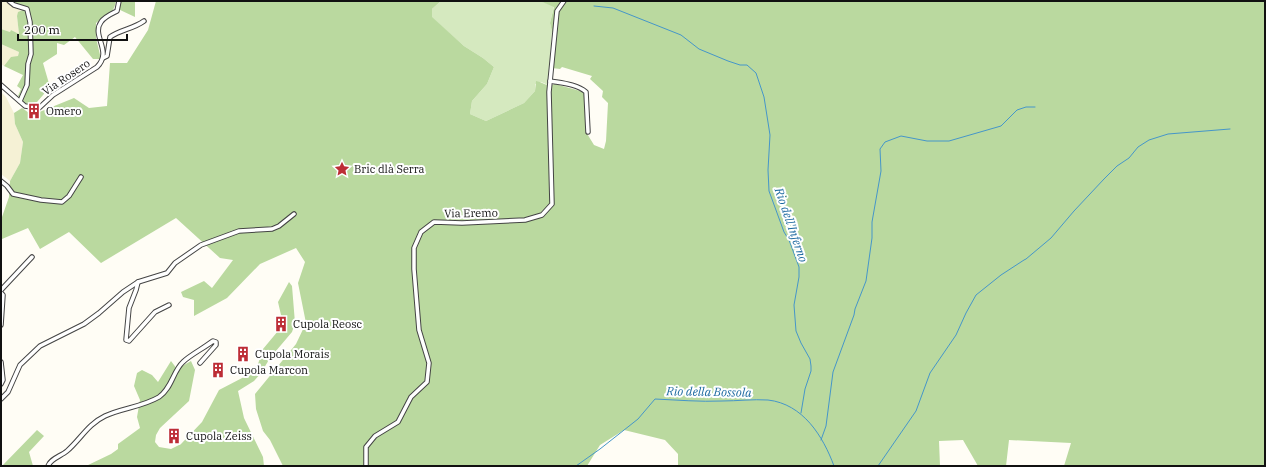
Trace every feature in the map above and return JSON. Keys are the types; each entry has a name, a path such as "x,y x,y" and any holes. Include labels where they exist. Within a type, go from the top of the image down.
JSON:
{"street":[{"path":"9,1 14,5 27,9 30,22 31,54 28,64 27,85 20,102"},
{"name":"Via Rosero","path":"1,85 25,106 39,108 53,95 97,67 103,61 104,54 98,31 100,23 105,18 117,11 118,1"},
{"name":"Via Eremo","path":"366,466 366,447 375,436 398,422 411,397 427,382 429,363 419,330 414,269 414,248 421,232 434,222 462,223 525,220 542,215 552,204 549,106 550,81 557,11 564,1"},
{"path":"103,58 107,56 110,37 119,31 137,26 144,21"},
{"path":"550,81 584,90 586,92 588,132"},
{"path":"1,181 13,194 42,200 62,202 69,196 81,177"},
{"path":"1,399 8,392 20,366 40,346 84,324 123,292 138,282 167,273 175,263 201,245 239,231 272,229 285,223 294,214"},
{"path":"1,290 32,257"},
{"path":"138,282 129,308 126,340 129,340 154,312 169,305"},
{"path":"1,293 3,295 1,325"},
{"path":"48,466 49,462 68,450 89,426 101,418 135,407 160,396 170,384 183,361 213,341 216,342 216,345 200,363"},
{"path":"1,362 3,380 1,384"}],"shaded area":[{"path":"1,1 8,1 23,9 17,16 19,34 11,30 10,32 1,29"},
{"path":"1,44 19,52 18,56 10,60 4,66 1,64"},
{"path":"1,92 6,97 14,113 15,124 23,142 20,163 10,181 1,174"}],"green space":[{"path":"12,1 116,1 113,10 96,23 96,38 101,59 93,59 75,37 64,45 57,43 57,54 43,63 50,87 37,102 25,104 18,96 21,89 17,86 23,75 4,66 11,57 18,56 19,52 1,44 1,29 10,32 11,30 19,34 17,16 18,12 25,9 28,16 30,30 29,66 33,45 32,28 27,7 13,3"},
{"path":"120,1 135,1 135,17 118,9"},
{"path":"156,1 441,1 432,9 432,17 464,46 494,67 487,84 472,101 470,114 486,121 524,103 535,91 536,81 548,85 555,84 584,92 586,132 594,145 604,149 606,141 608,103 602,97 603,91 590,79 592,76 562,67 560,69 552,68 555,33 552,32 550,23 554,7 540,1 1265,1 1265,466 1064,466 1071,443 1009,440 1006,466 978,466 963,440 939,441 940,466 678,466 678,454 665,440 624,430 600,445 587,466 283,466 270,440 263,431 256,409 255,394 296,344 306,323 298,283 305,262 296,248 260,264 227,298 194,316 194,300 183,297 181,292 204,281 212,288 233,260 220,258 176,218 101,263 69,232 40,249 28,228 2,239 2,217 9,197 10,181 20,163 23,142 15,124 14,113 22,108 32,115 74,98 89,108 107,106 110,63 127,63 148,30"},
{"path":"441,1 540,1 554,6 550,23 552,32 548,85 541,82 535,84 535,91 524,103 486,121 470,114 472,101 487,84 494,67 464,46 431,17 432,9"},
{"path":"289,282 292,286 295,323 292,332 270,358 254,381 238,391 244,418 263,457 264,466 86,466 111,454 118,449 118,444 140,428 137,417 140,400 134,386 137,373 142,370 152,375 158,382 171,361 177,369 191,361 195,370 189,401 160,428 156,435 155,442 159,447 171,449 181,444 202,422 219,390 244,377 258,364 263,349 278,331 286,326 285,320 281,315 278,302"},
{"path":"37,430 44,436 29,452 33,466 2,466"}],"waterway":[{"name":"Rio dell'Inferno","path":"594,6 613,8 681,35 699,49 728,61 740,65 747,65 756,73 764,97 770,135 768,170 769,191 799,267 799,277 794,305 796,331 810,359 811,366 801,413"},
{"path":"821,440 826,426 833,372 866,281 872,238 872,222 881,171 880,149 885,142 901,136 927,141 949,141 1001,126 1017,110 1026,107 1035,107"},
{"path":"878,466 916,411 930,373 956,335 976,295 1001,275 1026,259 1051,238 1104,179 1117,166 1129,158 1138,147 1149,140 1168,134 1230,129"},
{"name":"Rio della Bossola","path":"576,466 638,419 655,399 705,401 768,400 780,403 792,408 810,423 818,433 834,466"}],"place":[{"name":"Omero","path":"34,111"},
{"name":"Bric dlà Serra","path":"342,169"},
{"name":"Cupola Reosc","path":"281,324"},
{"name":"Cupola Morais","path":"243,354"},
{"name":"Cupola Marcon","path":"218,370"},
{"name":"Cupola Zeiss","path":"174,436"}]}
